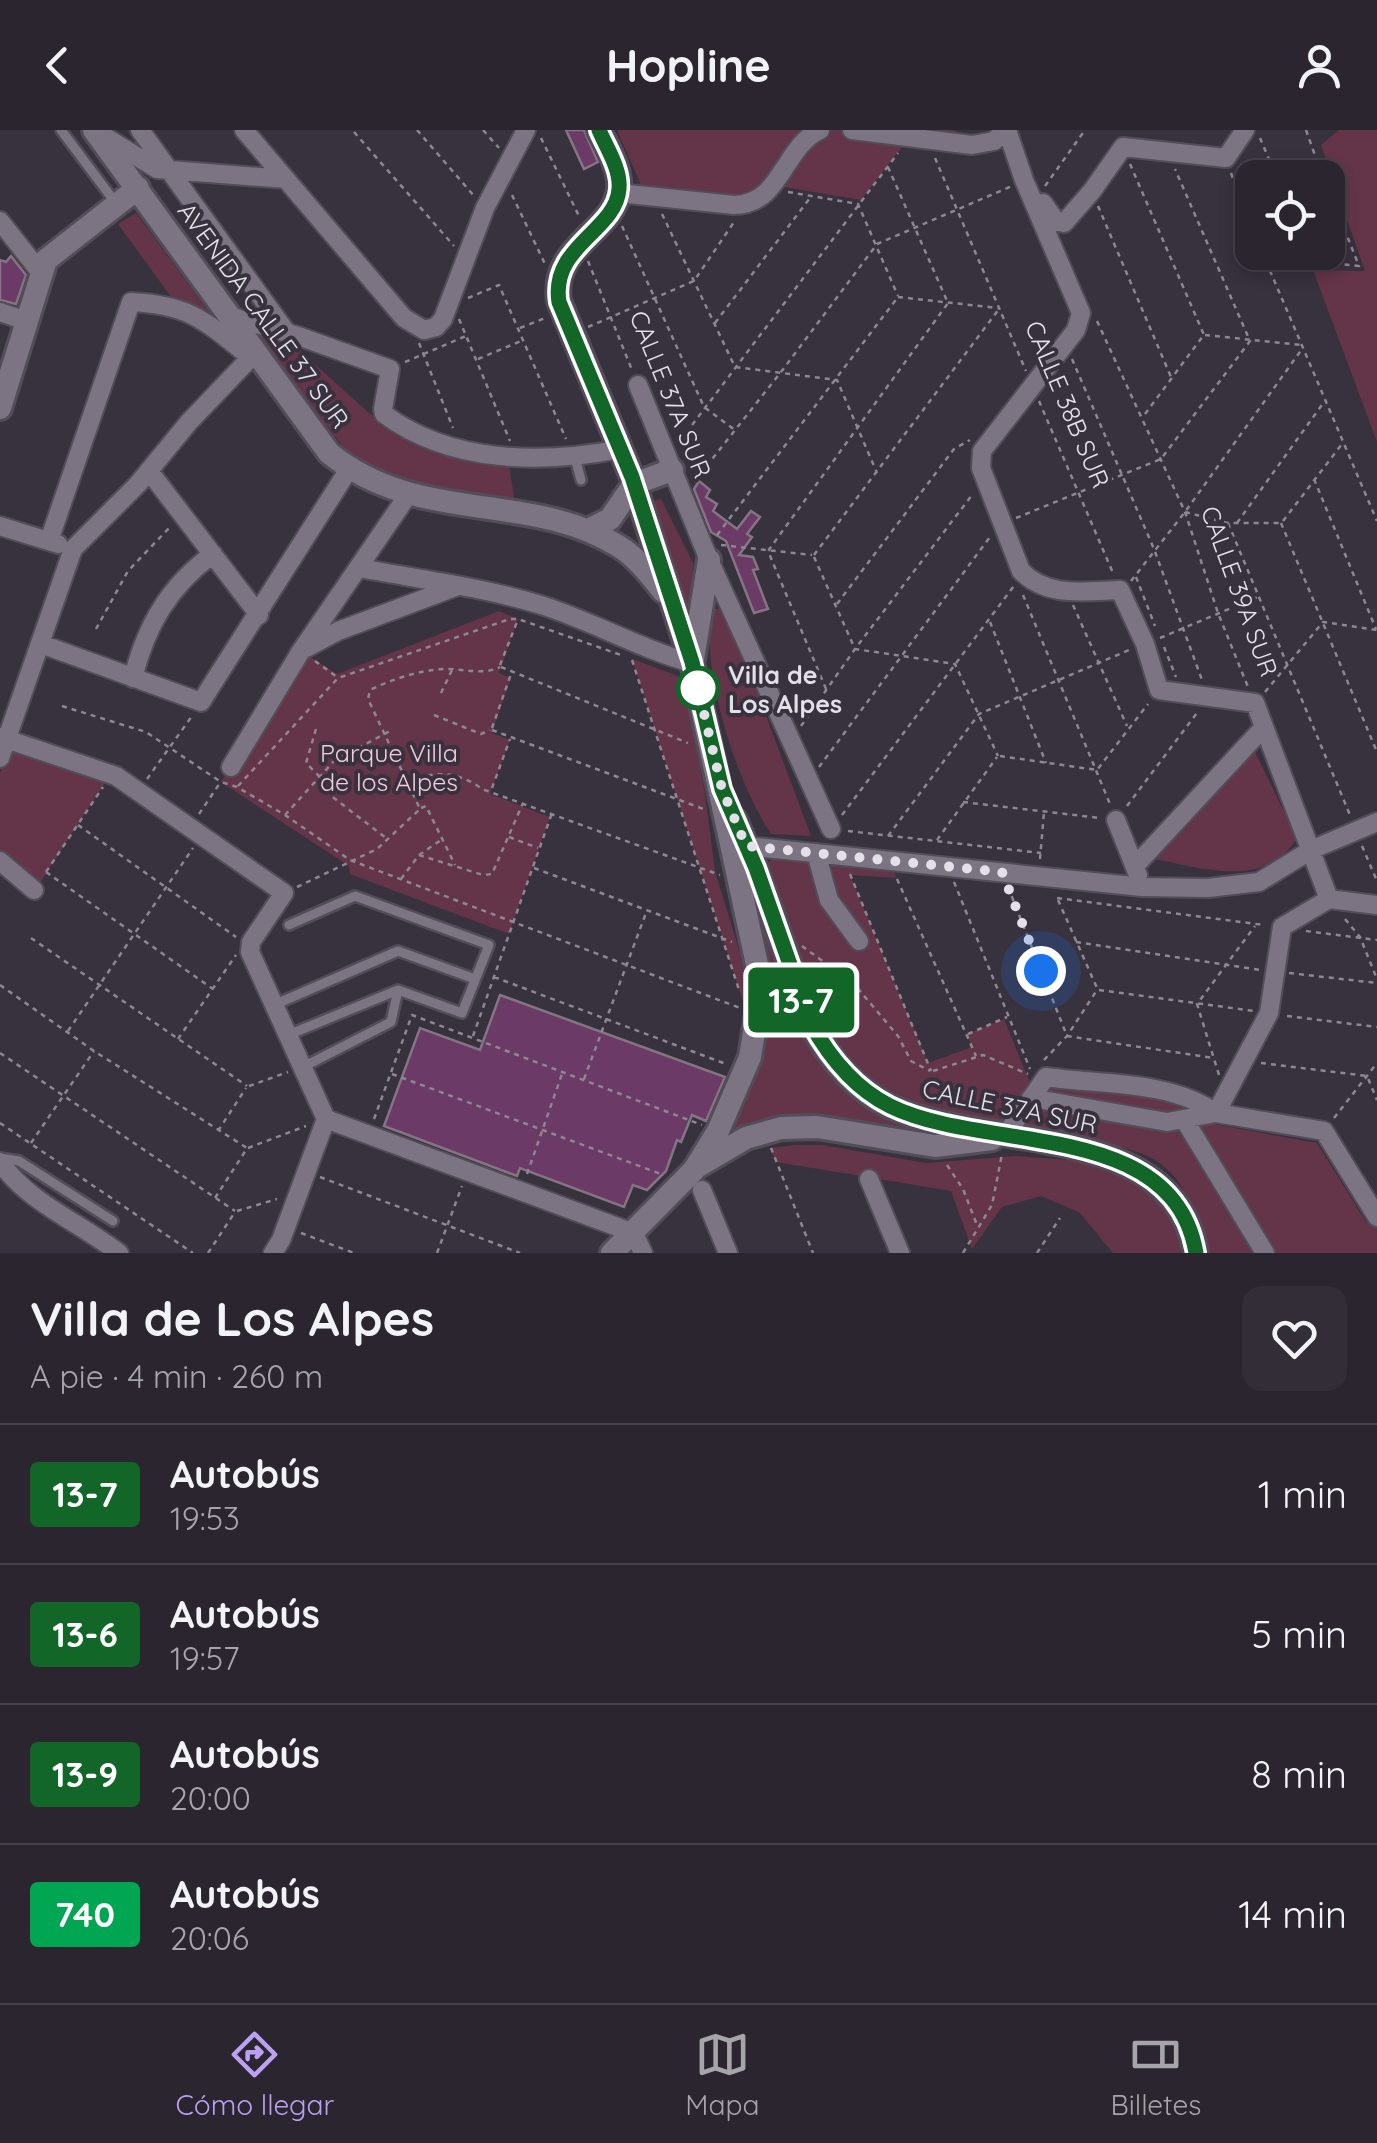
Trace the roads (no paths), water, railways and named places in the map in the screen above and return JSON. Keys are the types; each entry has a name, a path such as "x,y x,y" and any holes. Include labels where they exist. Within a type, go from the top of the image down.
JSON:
{"main road":[{"name":"AVENIDA CALLE 37 SUR","path":"94,130 232,318 253,355 329,453 349,469 408,495 588,530 636,558 671,601 692,662 722,789"},
{"path":"599,130 617,172 618,204 564,265 560,299 634,484 671,601"},
{"path":"0,408 40,273 50,256 138,188"},
{"path":"588,530 610,519 634,484 674,474"},
{"path":"692,662 709,552"},
{"path":"612,1253 638,1243 690,1180 745,1072 753,1041 759,991 756,951 735,872 722,789"},
{"name":"CALLE 37A SUR","path":"722,789 807,1014 836,1063 868,1093 889,1106 931,1121 1004,1142 1104,1154 1133,1167 1178,1205 1196,1253"},
{"path":"690,1180 732,1145 781,1128 816,1127 934,1146 1004,1142"}],"street":[{"path":"94,130 157,169 286,179"},
{"path":"140,130 288,333"},
{"path":"244,130 414,327 424,330 436,327 450,305 485,208 526,130"},
{"path":"618,204 653,196 746,204 771,189 802,143 819,130"},
{"path":"852,130 985,144 1007,130 1034,202 1041,201 1056,221 1064,223 1123,146 1226,158 1246,130"},
{"name":"CALLE 39A SUR","path":"1034,202 1079,304 1081,318 981,456 1019,576 1067,591 1120,590 1145,644 1160,690 1255,704 1330,899"},
{"path":"0,221 40,273"},
{"path":"0,758 73,549 253,355 190,312 161,304 130,302 49,542"},
{"path":"0,312 26,321"},
{"path":"232,318 390,369 384,414 443,446 517,456 575,458 621,450"},
{"name":"CALLE 37A SUR","path":"638,385 831,829"},
{"path":"41,644 201,702 349,469"},
{"path":"148,471 258,615"},
{"path":"226,774 301,651 408,495"},
{"path":"0,526 73,549"},
{"path":"133,678 157,613 176,586 212,554"},
{"path":"359,568 542,606 692,662"},
{"path":"301,651 338,632 458,586"},
{"path":"1135,866 1264,727"},
{"path":"4,738 112,774 284,893 247,944 326,1119 286,1228 272,1253"},
{"path":"1116,820 1142,886"},
{"path":"746,846 1142,886 1208,888 1260,882 1311,850 1377,822"},
{"path":"816,853 829,900 859,941"},
{"path":"0,861 34,890"},
{"path":"1216,1113 1270,1014 1282,928 1330,899 1377,905"},
{"path":"1004,1142 1032,1098 1040,1070 1178,1095 1201,1102 1216,1113"},
{"path":"1032,1098 1167,1122 1216,1113 1324,1131 1376,1217"},
{"path":"1184,1118 1265,1253"},
{"path":"326,1119 468,1170 638,1243"},
{"path":"0,1160 12,1178 37,1199 118,1253"},
{"path":"869,1179 900,1253"},
{"path":"690,1180 728,1253"}],"lane":[{"path":"61,130 116,204"},
{"path":"575,458 581,480"},
{"path":"288,924 355,896 489,944 462,1013 398,990 288,1035"},
{"path":"274,1004 398,951 475,979"},
{"path":"303,1066 391,1022 398,990"},
{"path":"0,1160 18,1161 113,1222"}],"place":[{"name":"Villa de Los Alpes","path":"698,688"}],"park label":[{"name":"Parque Villa de los Alpes","path":"389,766"}]}
